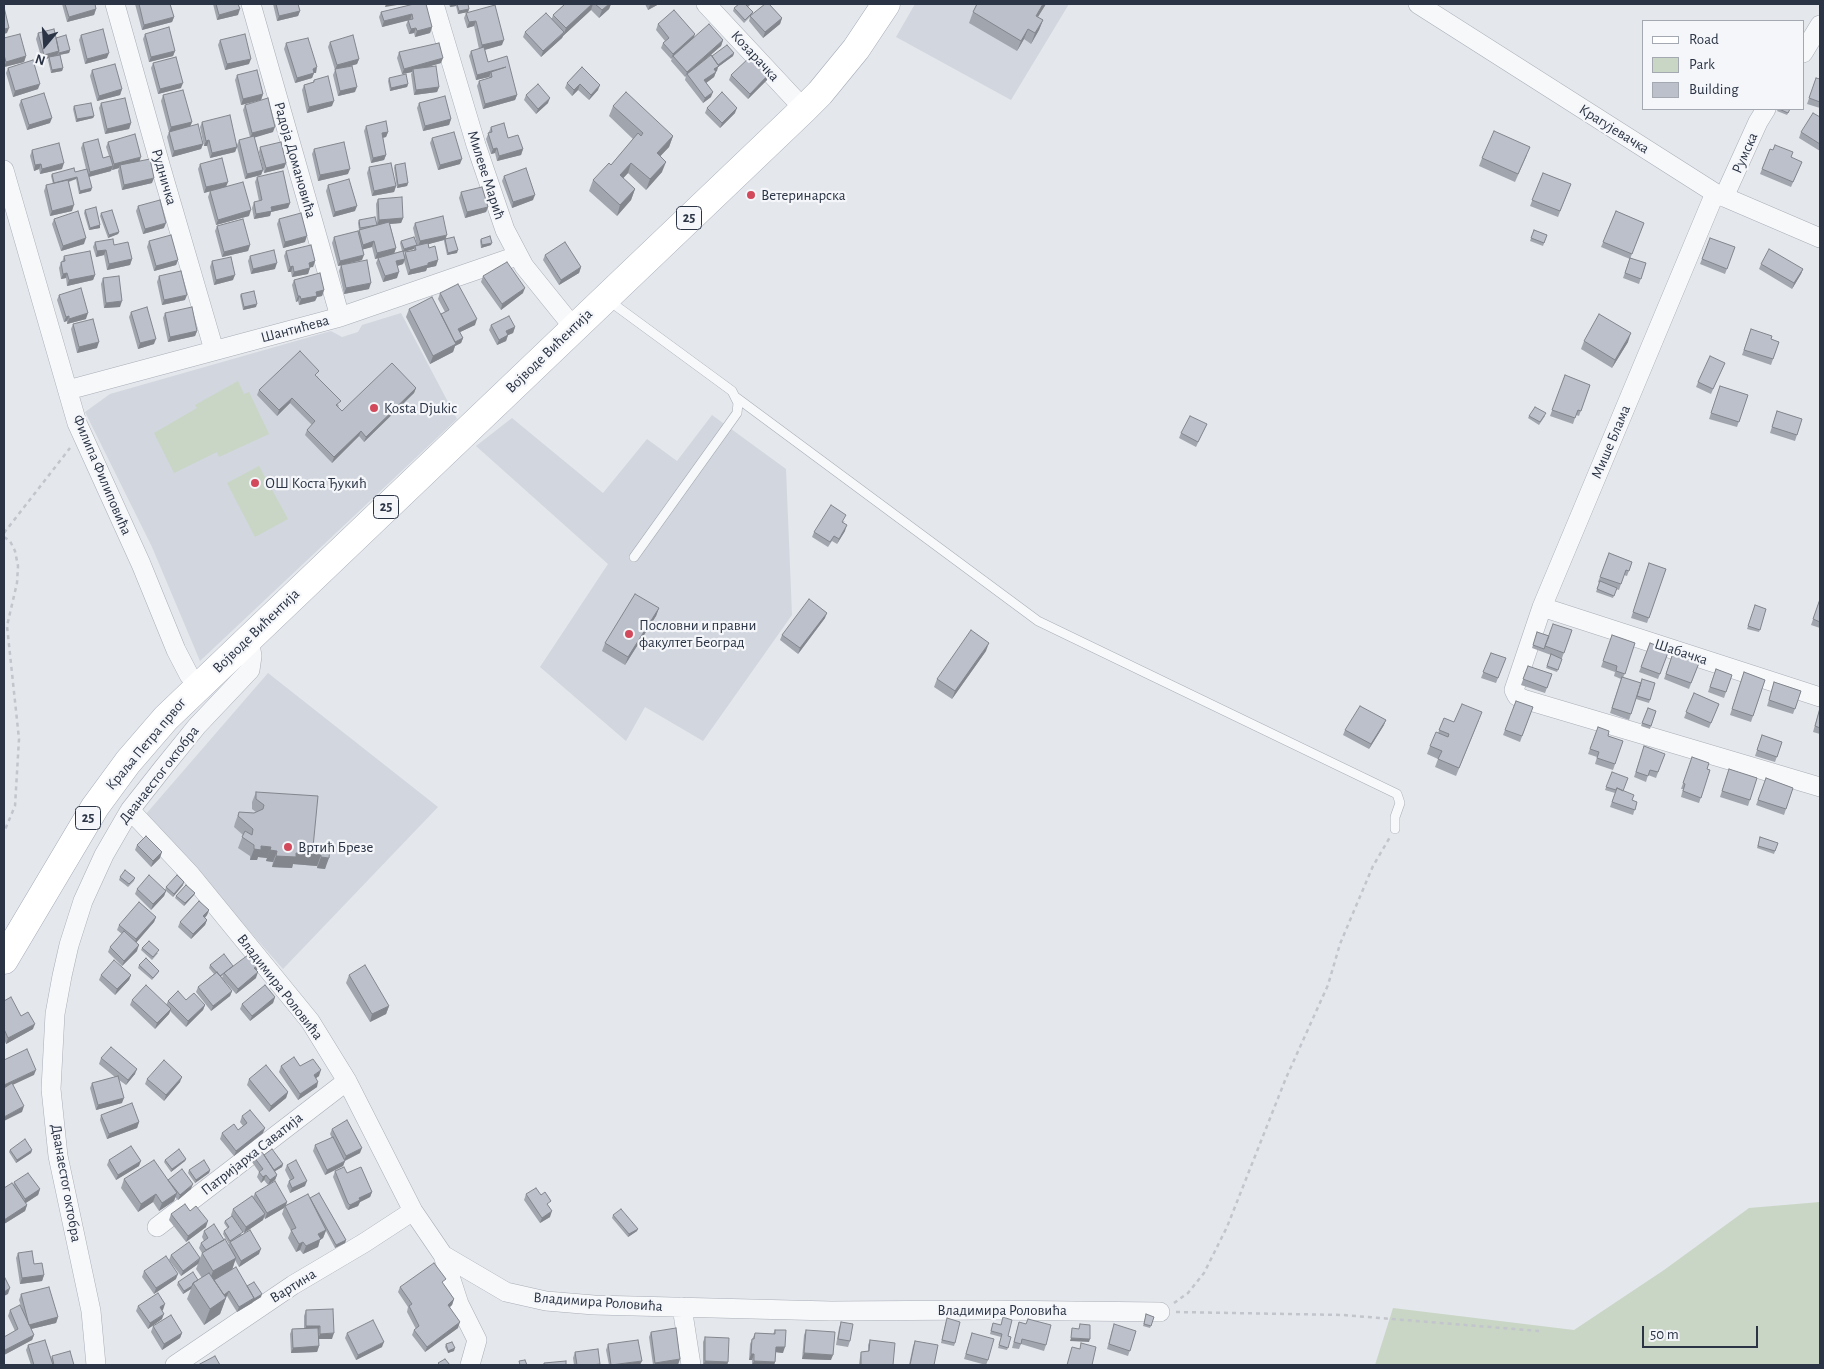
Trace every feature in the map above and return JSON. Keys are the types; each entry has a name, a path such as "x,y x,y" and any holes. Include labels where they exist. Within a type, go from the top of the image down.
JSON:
{"main road":[{"name":"Војводе Вићентија","path":"198,686 804,109 856,50 886,4"},
{"name":"Краља Петра првог","path":"4,960 107,789 153,732 198,686"}],"street":[{"name":"Рудничка","path":"116,4 214,350"},
{"name":"Радоја Домановића","path":"251,4 340,317"},
{"name":"Милеве Марић","path":"434,4 493,200 518,256 530,275 574,328"},
{"name":"Козарачка","path":"706,4 804,109"},
{"name":"Крагујевачка","path":"1418,4 1720,195 1820,238"},
{"path":"1804,51 1820,25"},
{"name":"Румска","path":"1720,195 1765,110"},
{"name":"Филипа Филиповића","path":"4,170 77,423 141,564 176,650 188,674 198,686"},
{"name":"Мише Блама","path":"1720,195 1542,607 1514,690 1515,694 1523,699 1820,786"},
{"name":"Шантићева","path":"68,390 340,317 518,256"},
{"name":"Шабачка","path":"1542,607 1820,697"},
{"name":"Дванаестог октобра","path":"96,1365 91,1311 58,1156 51,1089 55,1014 62,976 83,902 104,855 130,810 197,726 246,676 250,670 252,656 249,639"},
{"name":"Владимира Роловића","path":"130,810 190,874 310,1021 347,1081 413,1211 443,1255 506,1292 538,1299 594,1305 831,1310 1160,1312"},
{"name":"Патријарха Саватија","path":"157,1227 347,1081"},
{"name":"Вартина","path":"175,1365 293,1285 364,1243 413,1211"},
{"path":"443,1255 459,1304 477,1340 470,1365"},
{"path":"682,1307 691,1365"}],"lane":[{"path":"606,298 732,391 737,398 1038,621 1397,794 1400,803 1395,817 1395,828"},
{"path":"634,557 737,413 737,398"}],"path":[{"path":"4,533 82,434"},
{"path":"4,537 10,541 15,551 18,566 17,582 7,626 19,739 15,806 4,832"},
{"path":"1160,1312 1188,1293 1204,1273 1216,1250 1245,1183 1286,1078 1328,985 1340,944 1356,906 1373,866 1395,828"},
{"path":"1160,1312 1343,1315 1539,1331"}],"shaded area":[{"path":"915,4 1069,4 1011,100 896,37"},
{"name":"ОШ Коста Ђукић","path":"401,313 457,419 200,661 152,547 85,412 110,394 331,331 342,337 358,332 362,325"},
{"path":"712,415 786,469 792,615 703,741 645,707 626,741 540,667 608,564 476,446 512,418 603,493 647,439 677,461"},
{"name":"Вртић Брезе","path":"268,673 438,807 283,969 146,814"}],"green space":[{"path":"238,381 244,394 249,392 269,434 219,457 217,452 174,473 154,433 197,408 195,405"},
{"path":"259,466 288,519 255,537 227,483"},
{"path":"1820,1202 1820,1365 1375,1365 1393,1308 1574,1330 1664,1270 1749,1208"}],"building":[{"path":"65,4 95,4 96,9 69,17"},
{"path":"139,4 170,4 174,17 144,25"},
{"path":"216,4 238,4 240,9 219,15"},
{"path":"276,4 298,4 300,11 279,16"},
{"path":"414,4 426,4 432,27 417,31 416,28 411,29 408,20 413,19 412,14 384,21 381,12"},
{"path":"457,4 468,4 469,9 459,11"},
{"path":"565,4 592,4 566,28 553,15"},
{"path":"595,4 609,4 602,10"},
{"path":"739,4 745,4 753,12 745,20 734,8"},
{"path":"765,4 769,4 782,18 765,32 750,16"},
{"path":"977,4 1043,4 1036,16 1043,20 1035,33 1028,29 1021,41 973,12"},
{"path":"495,5 504,40 482,45 476,21 469,22 466,13"},
{"path":"4,7 9,28 4,29"},
{"path":"674,10 695,34 673,54 663,43 669,38 658,24"},
{"path":"546,13 564,32 543,51 525,32"},
{"path":"709,24 723,40 687,72 673,56"},
{"path":"169,27 175,51 151,57 145,34"},
{"path":"54,29 59,51 44,55 38,33"},
{"path":"103,29 109,53 87,59 81,35"},
{"path":"20,34 26,56 6,62 4,38"},
{"path":"245,34 251,59 227,64 220,40"},
{"path":"66,35 70,50 59,53 56,38"},
{"path":"353,35 359,59 337,65 330,42"},
{"path":"308,38 317,67 313,69 314,73 297,78 286,43"},
{"path":"439,43 443,58 404,69 399,52"},
{"path":"727,45 734,53 718,65 712,56"},
{"path":"484,47 488,62 507,56 517,95 485,104 479,81 492,77 491,72 506,67 477,75 471,51"},
{"path":"60,55 63,68 52,70 49,57"},
{"path":"711,55 719,66 714,69 716,72 704,80 713,92 705,98 687,74"},
{"path":"751,56 769,74 750,94 731,75"},
{"path":"176,57 183,83 160,89 153,63"},
{"path":"33,60 40,84 15,91 8,68"},
{"path":"115,64 122,89 99,96 92,70"},
{"path":"352,66 357,87 340,91 335,69"},
{"path":"436,66 439,87 416,90 413,69"},
{"path":"582,67 600,85 591,95 580,84 574,90 567,83"},
{"path":"257,70 263,94 243,99 237,75"},
{"path":"406,74 408,84 391,88 389,78"},
{"path":"328,76 334,101 309,107 304,85"},
{"path":"1816,78 1820,79 1820,102 1809,98"},
{"path":"538,84 550,98 538,109 526,95"},
{"path":"183,90 192,122 171,127 163,95"},
{"path":"626,92 673,136 657,153 666,162 650,179 631,163 620,175 635,189 620,205 593,180 609,163 611,165 638,133 641,136 643,133 613,106"},
{"path":"722,92 737,108 722,123 707,108"},
{"path":"44,93 52,118 29,125 21,100"},
{"path":"445,96 451,119 425,126 419,103"},
{"path":"125,98 131,123 107,129 101,103"},
{"path":"268,98 275,127 252,133 245,105"},
{"path":"91,103 94,116 77,119 74,106"},
{"path":"1813,113 1820,117 1820,144 1801,132"},
{"path":"230,115 237,147 212,153 209,140 206,141 202,122"},
{"path":"386,121 388,132 382,133 386,155 373,158 366,126"},
{"path":"504,123 508,138 518,135 523,149 499,156 497,148 493,149 488,133 492,132 491,127"},
{"path":"198,124 203,144 174,151 169,132"},
{"path":"1494,131 1530,147 1518,174 1482,158"},
{"path":"454,132 462,159 440,165 432,138"},
{"path":"135,134 141,157 114,164 108,142"},
{"path":"254,136 263,170 247,174 239,140"},
{"path":"98,139 103,158 110,156 113,166 90,172 83,143"},
{"path":"281,142 286,163 266,168 260,147"},
{"path":"344,142 350,169 320,175 314,149"},
{"path":"59,143 64,163 42,169 41,164 35,165 32,150"},
{"path":"1775,145 1793,152 1791,157 1802,162 1793,182 1762,169 1770,149 1773,150"},
{"path":"222,158 228,182 206,187 200,164"},
{"path":"150,159 154,178 124,185 120,165"},
{"path":"391,163 396,186 374,191 369,167"},
{"path":"405,163 408,183 398,185 395,165"},
{"path":"74,168 75,172 87,169 92,188 80,191 77,177 54,183 52,174"},
{"path":"526,168 535,195 513,202 504,176"},
{"path":"283,171 290,203 271,207 272,211 256,214 254,202 262,200 257,177"},
{"path":"1543,173 1571,184 1560,211 1532,200"},
{"path":"349,179 357,206 335,212 328,185"},
{"path":"68,180 74,205 52,211 46,185"},
{"path":"243,182 251,210 218,220 210,191"},
{"path":"482,187 488,207 467,212 461,192"},
{"path":"402,197 403,218 379,220 378,199"},
{"path":"160,200 166,223 145,229 138,206"},
{"path":"96,207 100,225 90,228 85,210"},
{"path":"112,210 119,232 109,235 101,213"},
{"path":"78,211 86,238 63,246 54,219"},
{"path":"1616,211 1644,223 1632,254 1603,242"},
{"path":"301,213 307,236 285,242 279,219"},
{"path":"443,216 447,235 420,241 415,223"},
{"path":"375,217 377,225 360,228 359,220"},
{"path":"243,219 250,245 224,252 217,226"},
{"path":"389,222 396,248 377,253 374,241 363,245 359,230"},
{"path":"1534,230 1547,235 1544,243 1531,238"},
{"path":"358,231 364,255 340,261 334,237"},
{"path":"171,235 178,260 156,266 149,241"},
{"path":"490,236 492,243 482,245 481,239"},
{"path":"414,237 417,245 404,249 401,241"},
{"path":"454,237 458,250 448,253 445,239"},
{"path":"1710,238 1735,247 1727,269 1702,259"},
{"path":"113,239 114,245 128,242 132,259 109,264 106,250 97,251 95,242"},
{"path":"565,242 581,267 561,280 545,255"},
{"path":"428,243 429,248 435,246 438,260 410,270 405,252 416,250 415,246"},
{"path":"311,245 315,261 309,263 310,268 294,272 293,266 290,267 286,251"},
{"path":"1769,249 1803,269 1794,283 1761,264"},
{"path":"274,250 277,263 253,269 250,256"},
{"path":"90,251 95,275 69,280 67,273 63,274 61,262 65,261 64,256"},
{"path":"403,251 405,259 396,261 399,272 385,276 378,258"},
{"path":"231,257 235,275 216,280 212,261"},
{"path":"1630,258 1646,263 1641,279 1625,273"},
{"path":"367,260 371,283 346,288 341,265"},
{"path":"507,262 525,288 502,304 483,276"},
{"path":"181,271 187,295 164,300 159,276"},
{"path":"320,273 324,290 316,292 317,296 301,299 298,296 294,280"},
{"path":"119,276 122,301 106,303 103,278"},
{"path":"458,284 477,319 458,329 463,338 455,342 441,314 449,310 440,293"},
{"path":"81,288 88,313 69,319 69,316 66,317 59,295"},
{"path":"254,291 257,304 244,307 241,294"},
{"path":"432,297 456,344 433,356 409,309"},
{"path":"147,307 156,339 140,343 131,312"},
{"path":"192,307 197,331 170,337 165,313"},
{"path":"1599,314 1631,333 1615,360 1584,341"},
{"path":"509,316 515,327 506,331 508,335 499,340 491,325"},
{"path":"93,319 99,342 79,347 73,324"},
{"path":"1751,329 1772,336 1771,339 1779,342 1773,359 1744,350"},
{"name":"Kosta Djukic","path":"300,351 319,371 315,375 341,401 336,405 342,411 392,363 416,388 366,437 361,431 334,457 307,430 315,421 292,398 279,410 259,390"},
{"path":"1710,356 1725,363 1713,389 1698,382"},
{"path":"1565,375 1590,385 1581,411 1578,410 1575,418 1552,410"},
{"path":"1720,386 1748,395 1739,422 1711,413"},
{"path":"1535,407 1546,413 1540,422 1529,416"},
{"path":"1777,411 1802,419 1797,435 1772,427"},
{"path":"1190,416 1207,424 1198,442 1181,433"},
{"path":"831,505 846,515 842,522 847,525 839,539 834,536 830,542 814,532"},
{"path":"1609,553 1632,562 1629,571 1626,570 1621,584 1600,577"},
{"path":"1649,563 1666,569 1649,618 1633,612"},
{"path":"1600,581 1617,588 1614,596 1597,589"},
{"name":"Пословни и правни факултет Београд","path":"635,594 659,608 628,657 605,643"},
{"path":"809,599 827,613 800,648 782,635"},
{"path":"1820,599 1820,622 1813,619"},
{"path":"1755,605 1766,609 1760,630 1748,626"},
{"path":"1553,624 1572,630 1564,653 1545,646"},
{"path":"971,630 989,643 955,691 937,679"},
{"path":"1537,632 1549,636 1544,649 1533,645"},
{"path":"1612,635 1635,643 1625,674 1616,671 1617,666 1603,661"},
{"path":"1650,643 1669,650 1660,674 1641,667"},
{"path":"1491,653 1506,658 1498,678 1483,672"},
{"path":"1673,653 1699,663 1691,683 1666,674"},
{"path":"1551,654 1562,659 1558,670 1547,666"},
{"path":"1528,666 1552,674 1547,688 1523,679"},
{"path":"1716,669 1732,675 1726,692 1710,687"},
{"path":"1744,672 1765,680 1753,716 1732,709"},
{"path":"1622,677 1641,683 1631,714 1612,708"},
{"path":"1642,679 1655,683 1650,700 1637,696"},
{"path":"1774,682 1801,691 1795,709 1769,700"},
{"path":"1694,693 1719,704 1711,723 1686,712"},
{"path":"1516,701 1533,707 1522,736 1505,730"},
{"path":"1462,704 1482,712 1459,768 1438,759 1442,751 1430,746 1436,732 1448,737 1449,734 1439,730 1444,718 1454,722"},
{"path":"1360,706 1386,720 1371,744 1345,730"},
{"path":"1648,708 1656,711 1651,726 1642,723"},
{"path":"1820,708 1820,728 1815,726"},
{"path":"1598,727 1609,731 1608,736 1623,741 1615,764 1597,758 1599,752 1590,749"},
{"path":"1762,735 1782,742 1777,757 1757,750"},
{"path":"1644,746 1665,754 1658,772 1650,770 1648,776 1636,772"},
{"path":"1692,757 1709,763 1707,769 1710,770 1701,798 1683,791 1685,784 1683,783"},
{"path":"1729,769 1757,778 1750,800 1722,791"},
{"path":"1612,772 1628,778 1623,791 1617,788 1616,790 1606,787"},
{"path":"1766,778 1793,788 1786,809 1758,800"},
{"path":"1617,788 1634,795 1632,800 1637,802 1635,810 1612,802"},
{"path":"256,792 318,796 313,847 330,847 329,858 321,857 321,855 296,853 296,857 276,856 277,851 270,850 271,847 261,846 261,850 254,849 254,845 242,837 245,831 252,835 253,829 238,816 239,812 254,813 263,809 264,805 256,799"},
{"path":"146,836 162,852 153,861 137,845"},
{"path":"1760,837 1778,843 1775,851 1758,846"},
{"path":"125,870 135,878 129,884 120,877"},
{"path":"149,875 166,891 153,904 137,889"},
{"path":"177,875 184,882 174,894 166,887"},
{"path":"186,885 195,893 185,903 176,896"},
{"path":"199,901 209,910 203,916 207,920 193,934 180,922"},
{"path":"139,902 156,917 136,939 119,925"},
{"path":"124,931 139,945 124,961 110,947"},
{"path":"149,941 159,950 153,957 142,948"},
{"path":"252,952 261,963 254,968 258,972 238,989 224,973"},
{"path":"224,954 233,966 220,976 210,965"},
{"path":"146,958 159,971 153,978 139,965"},
{"path":"114,960 131,975 117,989 101,975"},
{"path":"365,965 389,1006 372,1014 349,975"},
{"path":"217,972 232,991 213,1006 198,987"},
{"path":"146,985 171,1009 157,1023 132,1000"},
{"path":"265,985 275,997 252,1016 242,1004"},
{"path":"178,991 186,1000 194,993 205,1005 188,1021 168,1001"},
{"path":"11,997 21,1016 28,1012 35,1024 8,1038 4,1029 4,1001"},
{"path":"111,1047 137,1069 128,1080 101,1058"},
{"path":"27,1049 36,1070 4,1085 4,1060"},
{"path":"294,1057 300,1066 313,1059 321,1070 314,1075 318,1082 300,1094 281,1066"},
{"path":"164,1060 182,1077 166,1095 147,1079"},
{"path":"266,1065 288,1092 271,1106 249,1079"},
{"path":"118,1076 124,1098 98,1105 92,1083"},
{"path":"12,1083 24,1106 4,1117 4,1088"},
{"path":"132,1103 139,1122 109,1134 101,1115"},
{"path":"250,1110 265,1128 236,1151 222,1133 234,1124 238,1130 247,1123 242,1116"},
{"path":"347,1120 362,1148 346,1156 332,1129"},
{"path":"333,1137 345,1161 327,1170 315,1145"},
{"path":"25,1139 32,1150 17,1160 10,1150"},
{"path":"131,1146 141,1161 118,1175 109,1160"},
{"path":"179,1149 186,1159 172,1169 165,1160"},
{"path":"272,1149 283,1164 274,1170 264,1155"},
{"path":"262,1152 277,1175 270,1180 266,1175 263,1177 259,1172 263,1169 254,1157"},
{"path":"154,1160 177,1193 162,1203 156,1194 141,1204 124,1179"},
{"path":"204,1160 210,1170 196,1180 189,1170"},
{"path":"296,1160 307,1181 292,1188 289,1181 294,1178 287,1165"},
{"path":"344,1167 347,1173 361,1167 372,1192 350,1205 335,1171"},
{"path":"182,1169 193,1184 180,1195 168,1180"},
{"path":"28,1173 40,1189 25,1199 14,1182"},
{"path":"275,1181 287,1202 267,1213 255,1193"},
{"path":"12,1183 27,1205 4,1220 4,1188"},
{"path":"536,1188 541,1195 545,1192 551,1201 547,1204 552,1211 542,1218 526,1194"},
{"path":"319,1193 346,1240 336,1245 310,1198"},
{"path":"308,1194 326,1230 318,1234 321,1239 306,1246 303,1242 299,1244 291,1230 296,1228 285,1206"},
{"path":"252,1196 265,1214 246,1227 233,1209"},
{"path":"185,1204 190,1211 196,1206 208,1221 188,1236 171,1214"},
{"path":"621,1209 638,1229 629,1234 613,1215"},
{"path":"232,1216 243,1232 230,1241 224,1231 229,1227 225,1221"},
{"path":"214,1224 224,1240 206,1250 201,1243 208,1238 204,1231"},
{"path":"250,1230 261,1249 241,1261 230,1242"},
{"path":"225,1239 236,1258 213,1271 202,1253"},
{"path":"189,1242 200,1258 183,1271 171,1255"},
{"path":"32,1251 34,1264 42,1263 44,1275 22,1278 18,1253"},
{"path":"166,1256 178,1274 156,1288 144,1271"},
{"path":"434,1263 446,1279 442,1282 454,1299 448,1305 460,1322 427,1347 414,1330 419,1326 409,1306 412,1304 400,1287"},
{"path":"236,1267 254,1298 239,1307 229,1291 224,1295 214,1280"},
{"path":"193,1272 198,1280 184,1291 178,1282"},
{"path":"209,1273 226,1298 210,1309 193,1283"},
{"path":"4,1276 10,1288 4,1292"},
{"path":"254,1282 262,1294 254,1299 247,1286"},
{"path":"49,1287 58,1317 29,1325 21,1294"},
{"path":"158,1293 165,1304 160,1307 164,1314 150,1323 138,1306"},
{"path":"20,1305 34,1335 5,1350 4,1337 18,1329 10,1310"},
{"path":"333,1309 334,1333 320,1334 320,1326 306,1326 306,1310"},
{"path":"1146,1314 1154,1317 1151,1326 1144,1324"},
{"path":"171,1315 182,1333 164,1344 153,1326"},
{"path":"1003,1317 1012,1320 1008,1336 1011,1337 1008,1348 999,1345 1002,1334 991,1331 993,1323 1001,1325"},
{"path":"947,1318 960,1322 955,1343 942,1340"},
{"path":"1028,1319 1051,1325 1046,1345 1022,1339 1021,1344 1014,1342 1019,1322 1026,1324"},
{"path":"373,1320 384,1342 358,1355 347,1333"},
{"path":"841,1322 853,1324 850,1341 838,1339"},
{"path":"1080,1324 1090,1325 1090,1339 1071,1338 1072,1328 1079,1329"},
{"path":"1114,1324 1136,1331 1130,1351 1109,1344"},
{"path":"318,1328 319,1346 293,1348 292,1329"},
{"path":"676,1328 680,1359 655,1363 651,1332"},
{"path":"775,1330 786,1330 785,1347 776,1347 775,1362 754,1361 754,1354 751,1354 752,1339 754,1339 755,1333 775,1334"},
{"path":"806,1330 835,1332 833,1355 804,1353"},
{"path":"972,1333 994,1339 988,1360 966,1354"},
{"path":"705,1337 729,1338 728,1362 705,1361"},
{"path":"45,1340 53,1365 34,1365 28,1345"},
{"path":"638,1340 642,1361 611,1365 608,1344"},
{"path":"870,1340 895,1343 893,1365 861,1365 861,1352 869,1351"},
{"path":"915,1341 938,1345 934,1365 910,1365"},
{"path":"452,1342 455,1348 448,1351 446,1344"},
{"path":"1081,1343 1096,1347 1092,1365 1067,1365 1072,1347 1080,1349"},
{"path":"598,1349 600,1364 577,1365 575,1352"},
{"path":"70,1351 74,1365 54,1365 52,1356"},
{"path":"215,1356 220,1365 198,1365"},
{"path":"445,1359 450,1365 440,1365 438,1363"},
{"path":"525,1360 527,1365 520,1365 519,1361"},
{"path":"566,1361 566,1365 544,1365 544,1363"}],"place":[{"name":"Ветеринарска","path":"751,195"},
{"name":"Kosta Djukic","path":"374,408"},
{"name":"ОШ Коста Ђукић","path":"255,483"},
{"name":"Пословни и правни факултет Београд","path":"629,634"},
{"name":"Вртић Брезе","path":"288,847"}]}
